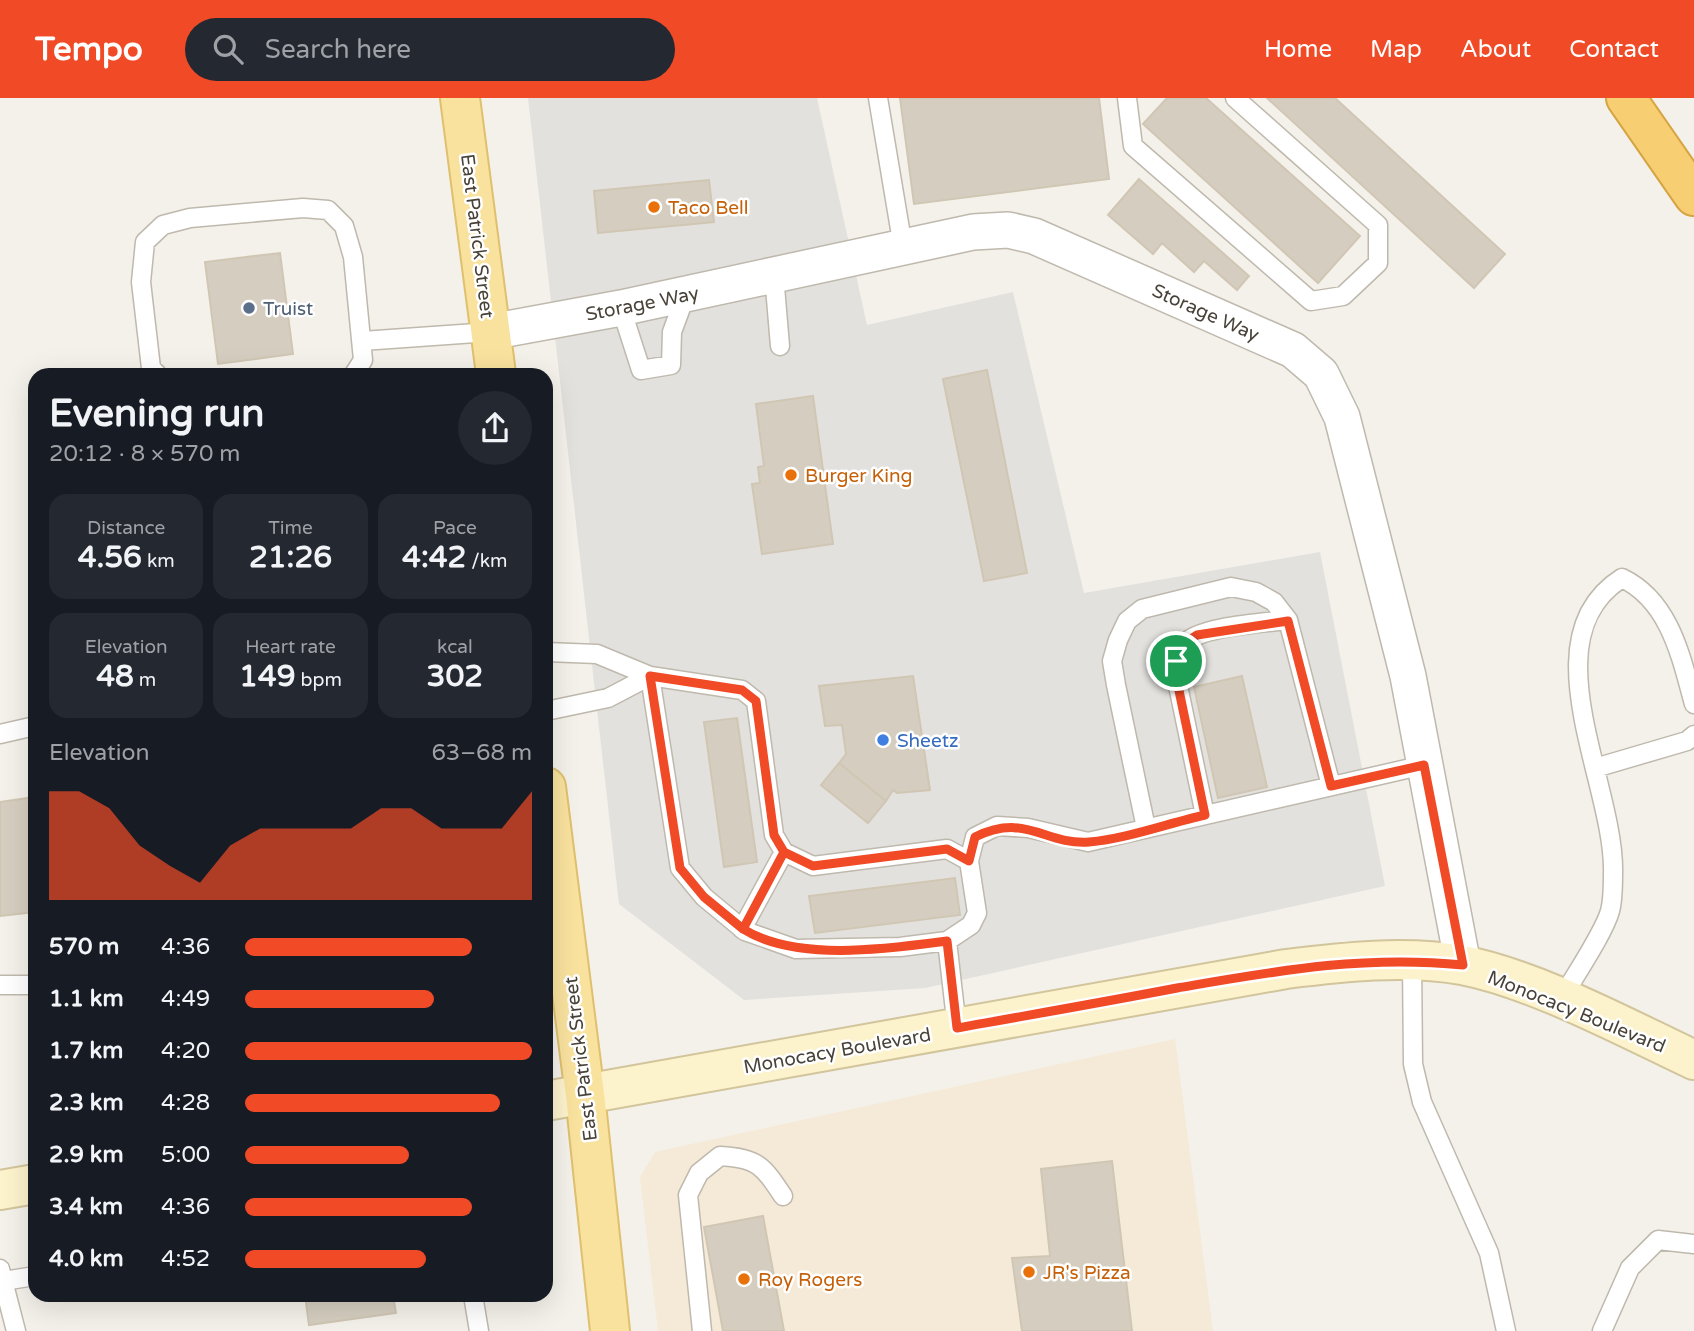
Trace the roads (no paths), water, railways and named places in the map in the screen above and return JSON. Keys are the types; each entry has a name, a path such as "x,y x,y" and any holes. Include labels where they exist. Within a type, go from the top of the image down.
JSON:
{"highway":[{"path":"1626,98 1694,197"},
{"path":"1640,98 1694,159"}],"main road":[{"name":"East Patrick Street","path":"460,98 495,368"},
{"name":"East Patrick Street","path":"553,842 585,1095 610,1331"},
{"name":"Monocacy Boulevard","path":"553,1100 1286,969 1347,962 1412,960 1463,965 1561,1000 1694,1060"},
{"path":"0,1190 28,1185"}],"street":[{"name":"Storage Way","path":"490,332 621,308 973,232 1008,230 1034,236 1293,350 1321,374 1342,417 1408,677 1463,965"}],"lane":[{"path":"878,98 903,247"},
{"path":"1127,98 1133,146 1311,301 1343,296 1378,263 1378,225 1235,98"},
{"path":"151,368 141,282 145,242 163,225 190,218 303,208 328,210 344,226 353,257 362,341 363,360 358,368"},
{"path":"774,275 780,346"},
{"path":"621,308 641,370 671,365 672,332 686,294"},
{"path":"362,341 490,332"},
{"path":"1561,1000 1609,912 1613,873 1611,833 1581,703 1578,644 1583,625 1606,588 1622,578 1641,587 1665,618 1679,650 1694,704"},
{"path":"1146,828 1112,662 1127,621 1142,609 1231,587 1256,592 1274,602 1288,621 1331,786"},
{"path":"1205,815 1177,681 1176,661 1182,645 1197,635 1288,621"},
{"path":"553,652 597,654 650,676 742,690 756,701 774,835 784,852 813,866 947,849 969,861"},
{"path":"650,676 680,868 704,897 743,929 796,949 900,947 947,941 971,925 977,913 969,861 975,837 997,826 1028,828 1088,842 1424,765"},
{"path":"553,710 608,698 650,676"},
{"path":"0,734 28,728"},
{"path":"1595,768 1687,741 1694,735"},
{"path":"743,929 784,852"},
{"path":"947,941 957,1028"},
{"path":"1412,960 1413,1065 1422,1102 1489,1253 1506,1331"},
{"path":"0,985 28,985"},
{"path":"702,1331 688,1195 699,1173 720,1156 746,1157 764,1168 783,1196"},
{"path":"1602,1331 1630,1268 1658,1240 1694,1244"},
{"path":"16,1331 2,1275 28,1276"},
{"path":"474,1302 479,1331"}],"place":[{"name":"Taco Bell","path":"654,207"},
{"name":"Truist","path":"249,308"},
{"name":"Burger King","path":"791,475"},
{"name":"Sheetz","path":"883,740"},
{"name":"JR's Pizza","path":"1029,1272"},
{"name":"Roy Rogers","path":"744,1279"}]}
